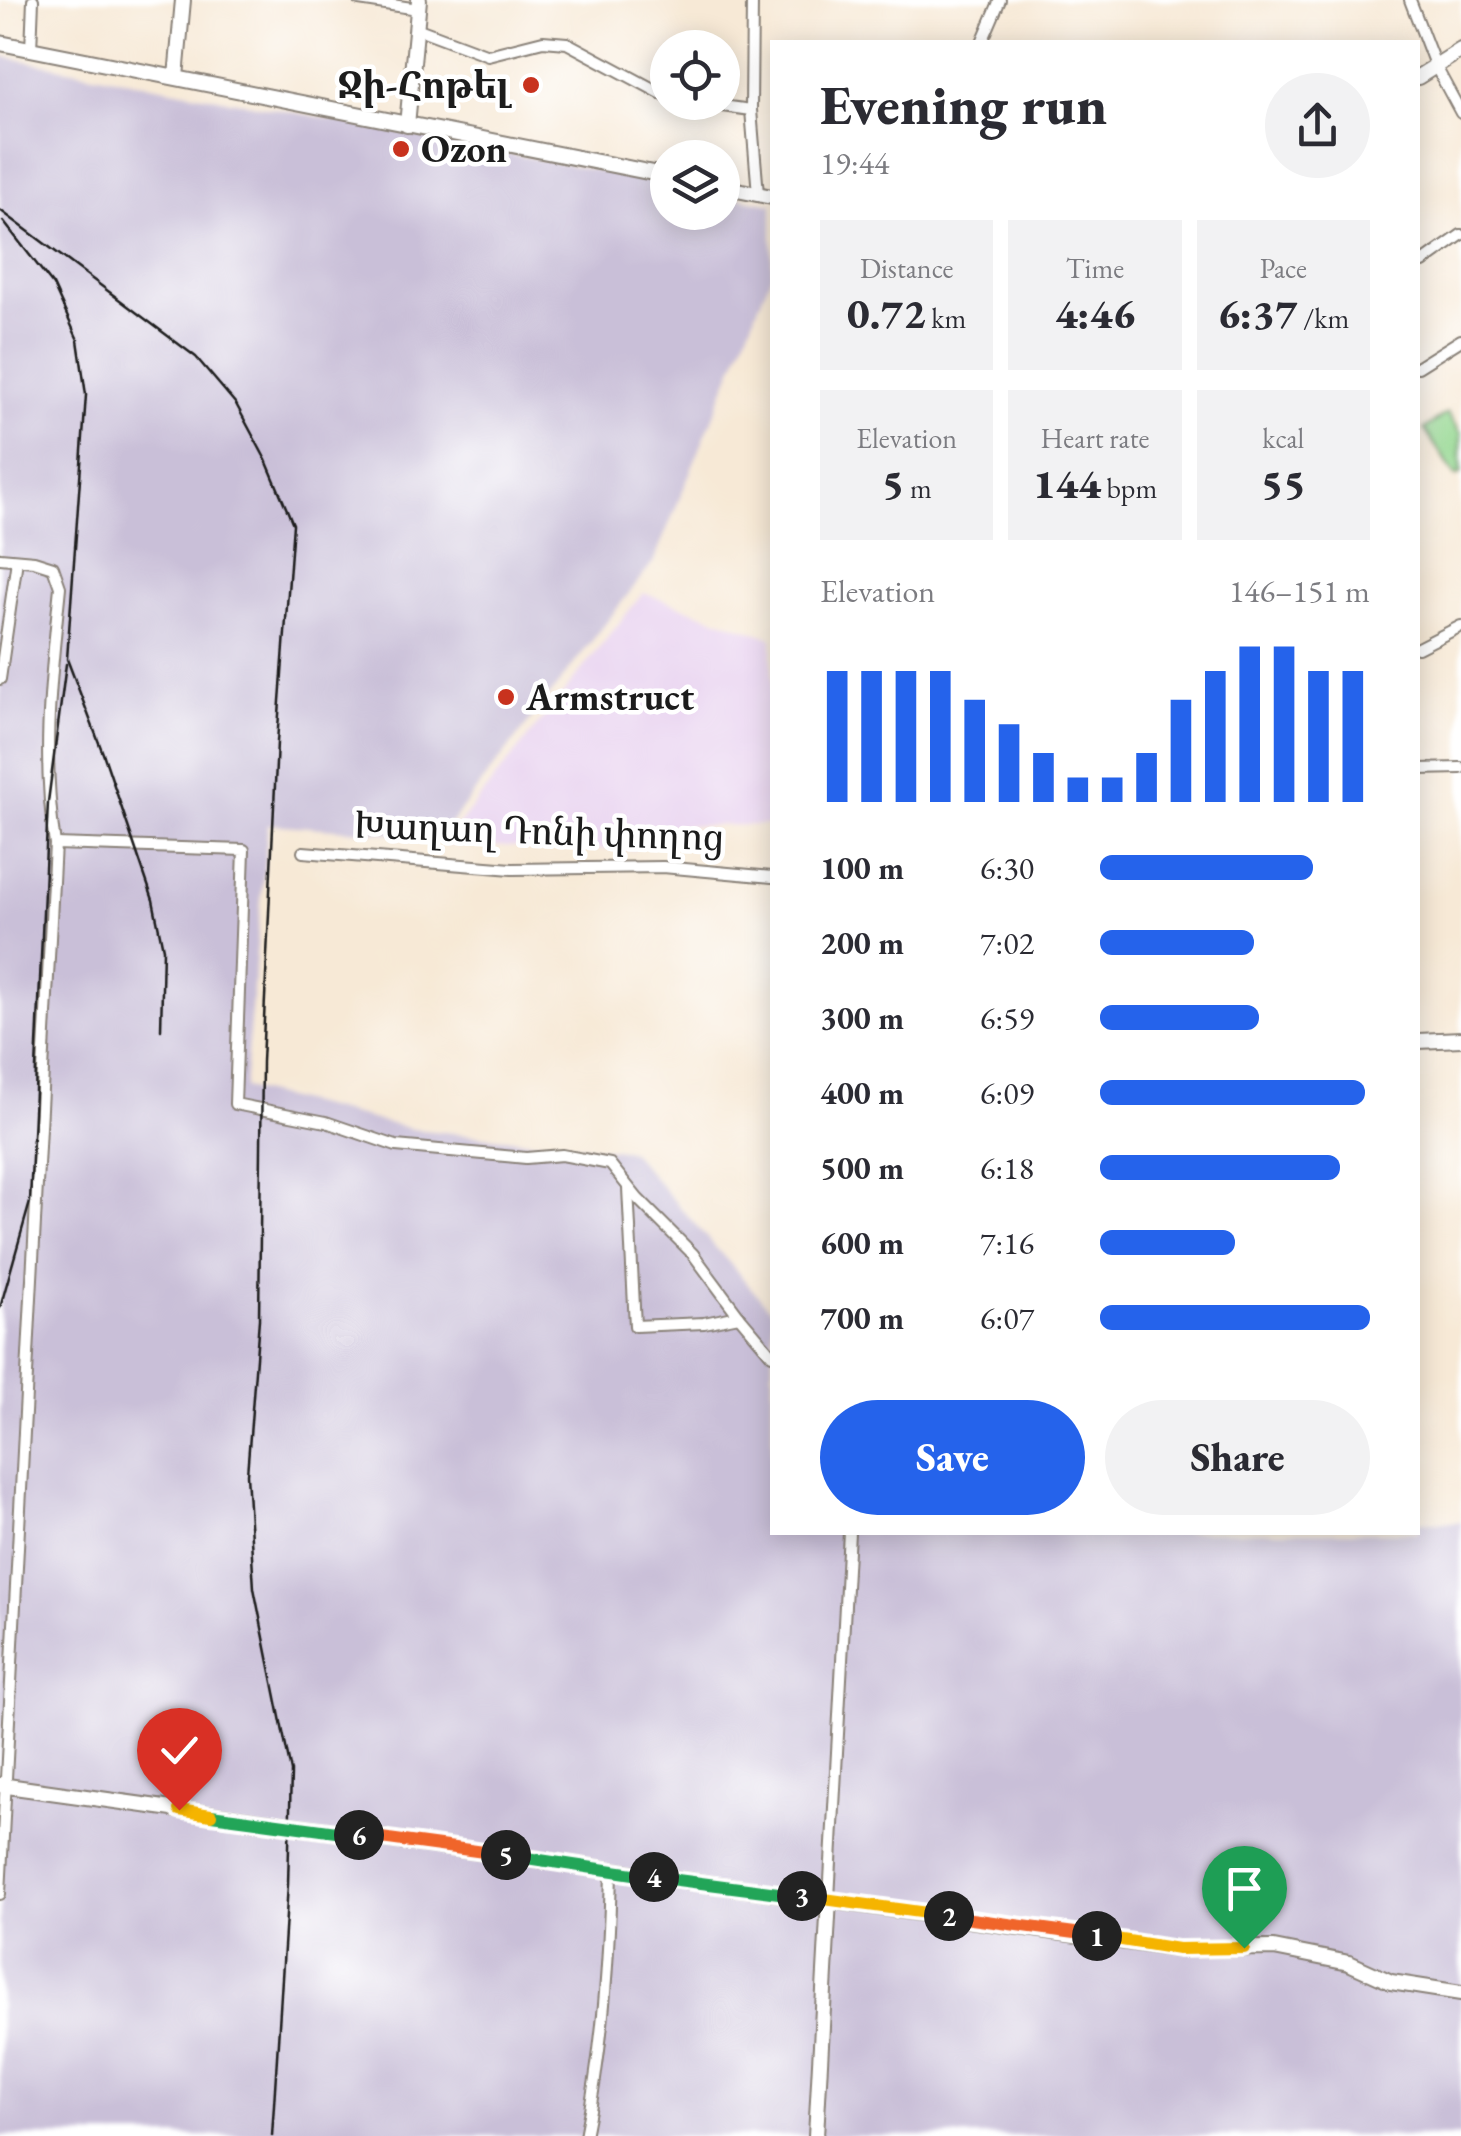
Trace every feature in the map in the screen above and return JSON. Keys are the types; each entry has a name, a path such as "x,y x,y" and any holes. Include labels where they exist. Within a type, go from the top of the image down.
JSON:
{"street":[{"path":"30,50 32,0"},
{"path":"176,77 183,0"},
{"path":"359,0 418,4 407,125"},
{"path":"740,190 765,195 751,110 752,0"},
{"path":"983,40 1000,0"},
{"path":"1410,0 1435,66 1459,105"},
{"path":"416,28 488,55 543,41 567,42 650,86"},
{"path":"0,44 650,172"},
{"path":"1420,76 1461,50"},
{"path":"740,108 751,110"},
{"path":"1424,262 1461,236"},
{"path":"1420,366 1461,340"},
{"path":"0,558 53,567 59,578 46,730 48,802 55,844 42,1148 2,1786 0,1894"},
{"path":"0,679 16,560"},
{"path":"1420,647 1461,626"},
{"path":"1420,769 1461,768"},
{"path":"55,844 244,850 236,1104 326,1122 396,1146 526,1158 562,1155 610,1164 693,1254 770,1352"},
{"name":"Խաղաղ Դոնի փողոց","path":"303,852 512,869 663,867 770,877"},
{"path":"1420,1041 1461,1039"},
{"path":"628,1187 635,1326 739,1316"},
{"path":"816,2136 849,1535"},
{"path":"2,1786 1178,1949 1274,1948 1349,1963 1391,1982 1461,1993"},
{"path":"585,2136 596,2089 608,1978 611,1871"}],"shaded area":[{"path":"0,56 650,181 650,230 740,230 740,198 770,204 770,278 654,561 440,837 268,824 244,1088 412,1129 630,1151 770,1309 770,1535 1420,1535 1420,1522 1461,1522 1461,2136 0,2136"},
{"path":"643,593 770,637 770,825 636,826 635,850 442,845"}],"green space":[{"path":"1447,413 1461,434 1461,473 1456,476 1424,429"}],"railway":[{"path":"0,210 196,357 236,404 266,460 293,524 277,742 262,1062 259,1319 247,1474 254,1588 291,1772 272,2136"},
{"path":"3,221 53,285 78,340 86,395 67,659 153,900 163,949 161,1030"},
{"path":"0,1308 30,1202 48,802 66,664"}],"place":[{"name":"Ջի-Հոթել","path":"531,85"},
{"name":"Ozon","path":"401,149"},
{"name":"Armstruct","path":"506,697"}],"route":[{"path":"179,1810 1178,1949 1244,1948"}]}
